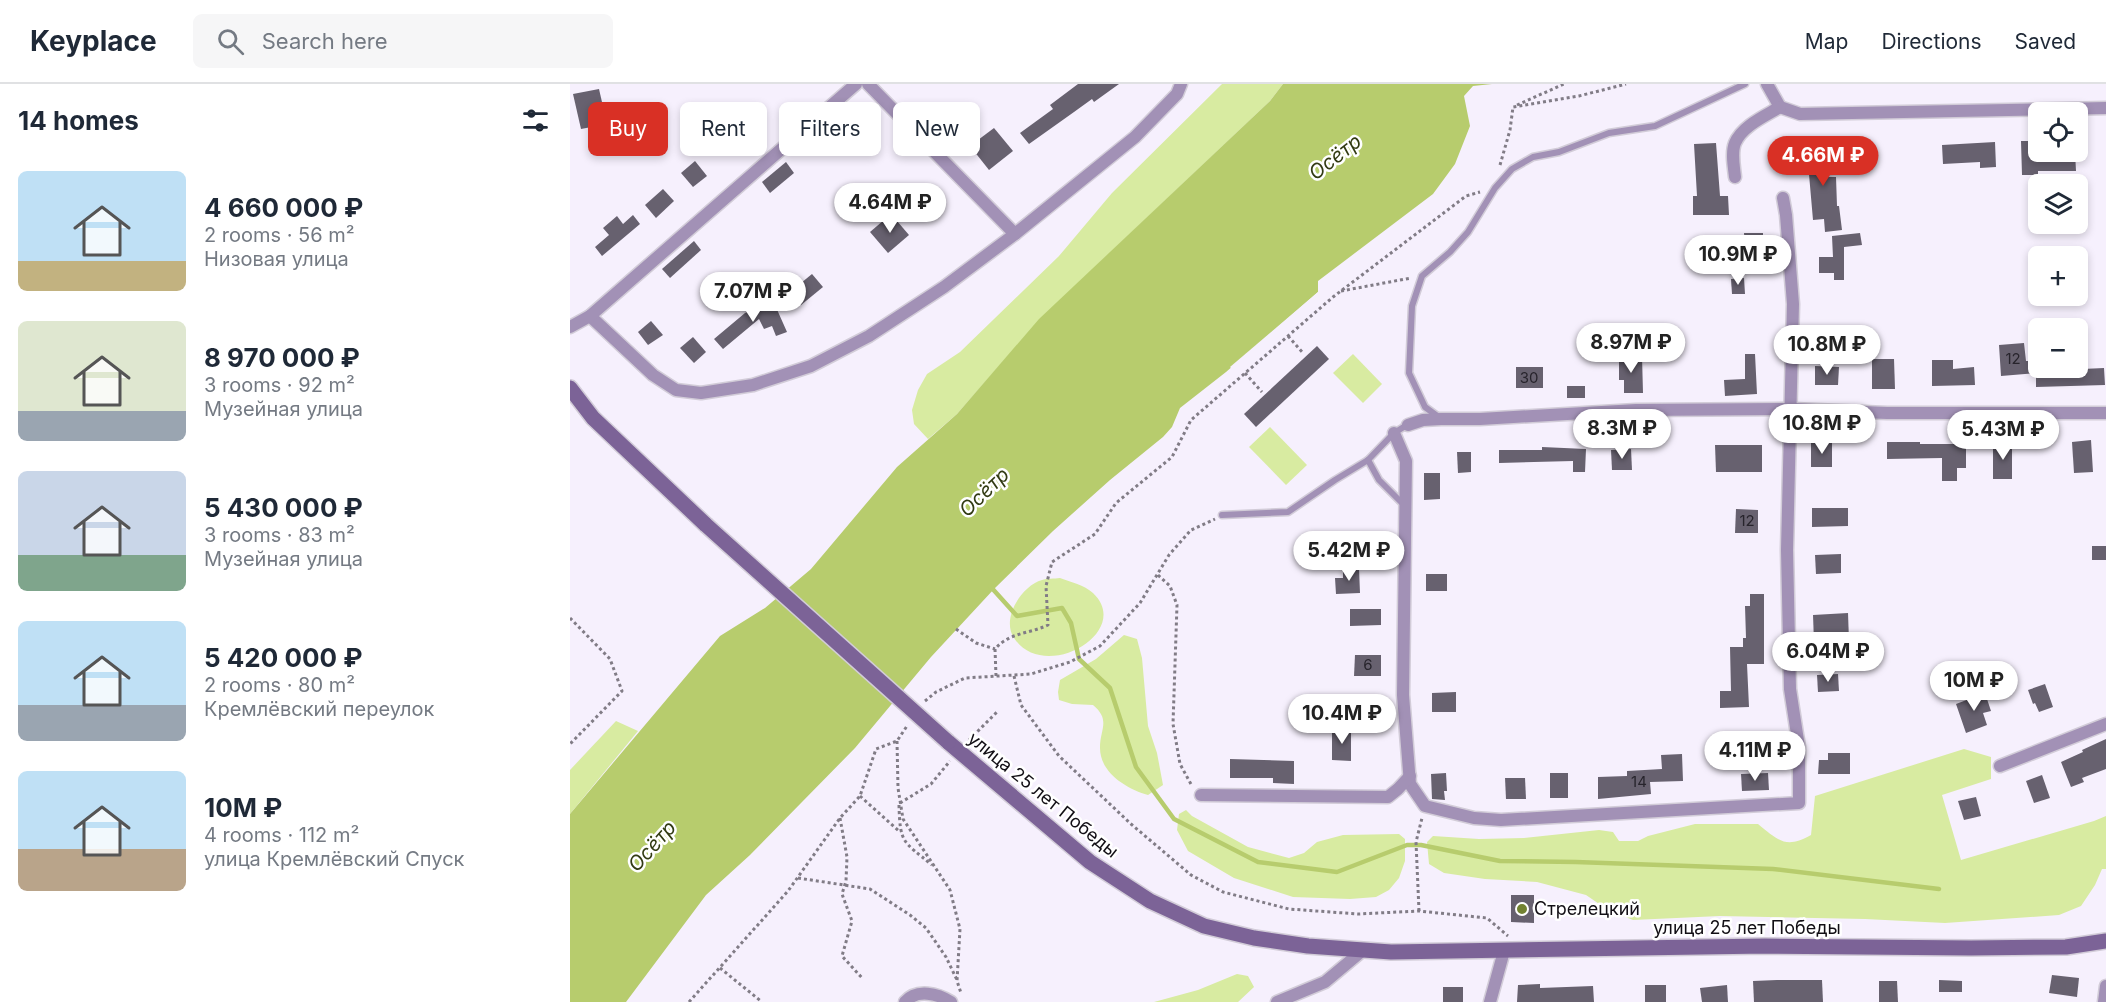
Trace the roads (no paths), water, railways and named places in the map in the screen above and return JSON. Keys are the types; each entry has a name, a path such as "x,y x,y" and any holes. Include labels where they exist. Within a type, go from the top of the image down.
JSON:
{"main road":[{"name":"улица 25 лет Победы","path":"570,388 593,418 706,525 953,746 1090,862 1150,901 1203,926 1254,938 1362,951 1411,952 1765,946 2066,947 2106,941"}],"street":[{"path":"570,327 590,316 855,84"},
{"path":"868,84 1015,234"},
{"path":"590,316 653,375 676,390 701,393 753,385 811,366 869,336 944,287 1015,234 1135,137 1177,94 1181,84"},
{"path":"1767,84 1780,107 1800,114 2106,108"},
{"path":"1735,177 1733,160 1735,143 1746,129 1780,107"},
{"path":"1394,433 1406,461 1403,695 1410,780 1425,806 1474,818 1501,820 1798,803 1799,747 1790,689 1787,561 1793,304 1783,198"},
{"path":"1408,425 1423,420 1636,410 1792,409 1887,413 2106,413"},
{"path":"2000,766 2106,724"},
{"path":"1197,791 1388,797 1410,780"},
{"path":"1490,1002 1511,950"},
{"path":"1277,1002 1325,982 1362,951"},
{"path":"2104,1002 2106,986"},
{"path":"904,1002 908,998 926,993 941,996 951,1002"}],"lane":[{"path":"1441,419 1425,406 1409,373 1412,306 1422,276 1450,252 1468,232 1495,188 1512,169 1533,157 1559,152 1609,133 1655,126 1745,84"},
{"path":"1222,515 1288,512 1368,460 1394,433 1408,425"},
{"path":"1368,460 1379,480 1405,506"}],"water":[{"name":"Осётр","path":"1283,84 1492,84 1473,86 1464,96 1470,126 1455,164 1433,194 1318,281 1318,292 1226,372 1180,408 1172,427 1163,437 1053,531 994,589 931,657 855,748 750,855 706,895 626,1002 570,1002 570,814 720,636 765,608 811,569 897,467 957,414 1039,319 1270,101"}],"waterway":[{"path":"990,586 1017,616 1062,608 1071,623 1079,659 1110,688 1136,767 1174,819 1258,862 1337,872 1407,845 1421,845 1500,861 1773,869 1939,889"}],"place":[{"name":"Стрелецкий","path":"1522,909"}]}
